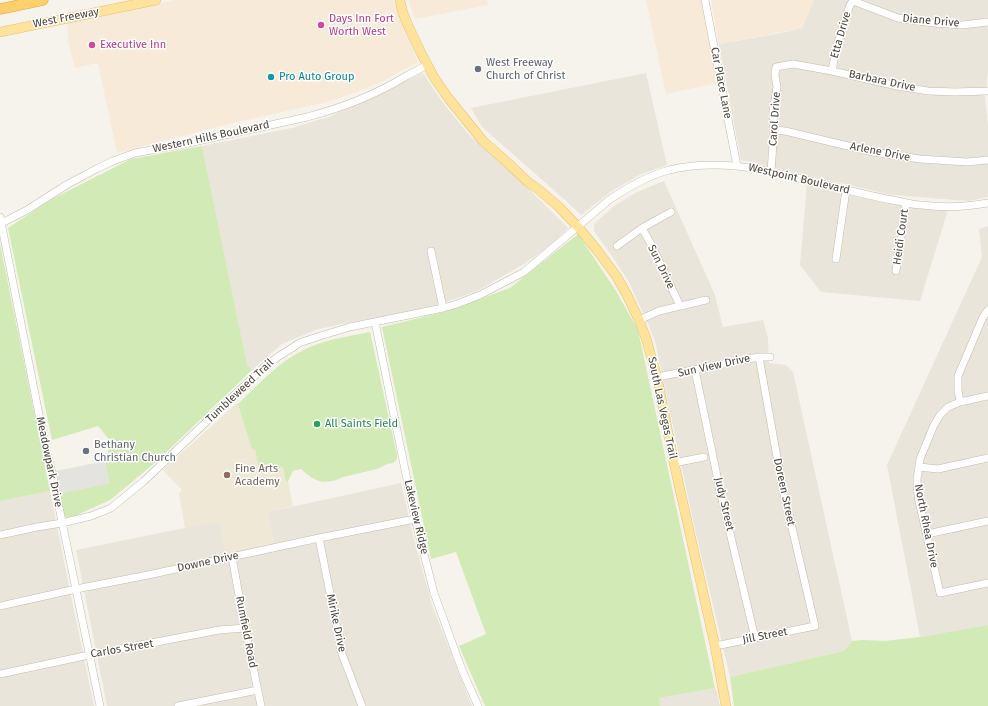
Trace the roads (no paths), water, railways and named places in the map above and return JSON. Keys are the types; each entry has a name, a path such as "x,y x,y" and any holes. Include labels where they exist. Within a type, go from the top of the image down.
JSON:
{"highway":[{"name":"West Freeway","path":"0,9 43,0"}],"main road":[{"name":"West Freeway","path":"0,32 156,0"},
{"name":"South Las Vegas Trail","path":"400,0 407,23 427,64 435,79 449,99 483,141 528,182 559,207 578,227 617,277 639,320 646,338 657,377 674,463 715,646 726,706"}],"street":[{"name":"Car Place Lane","path":"705,0 737,166"},
{"name":"Diane Drive","path":"853,1 898,18 932,23 962,25 988,22"},
{"name":"Etta Drive","path":"832,71 837,45 850,4 853,1"},
{"name":"Western Hills Boulevard","path":"0,222 27,210 68,184 114,161 135,153 184,144 323,113 396,83 427,64"},
{"name":"Barbara Drive","path":"776,67 793,64 928,91 988,91"},
{"name":"Carol Drive","path":"771,171 774,130 773,112 777,87 775,75 776,67"},
{"name":"Arlene Drive","path":"774,130 785,131 873,152 920,159 967,162 988,160"},
{"name":"Westpoint Boulevard","path":"578,227 609,200 638,182 668,170 712,164 771,171 906,203 945,207 988,203"},
{"path":"836,259 846,190"},
{"name":"Heidi Court","path":"896,271 906,203"},
{"path":"617,246 642,228 671,212"},
{"name":"Meadowpark Drive","path":"0,222 100,706"},
{"name":"Tumbleweed Trail","path":"0,535 91,516 111,508 144,481 264,368 279,356 299,344 320,336 350,327 443,308 480,295 524,272 578,227"},
{"name":"Sun Drive","path":"642,228 680,306"},
{"path":"431,251 443,308"},
{"path":"639,320 659,311 706,300"},
{"path":"960,402 958,376 983,317 988,310"},
{"name":"Lakeview Ridge","path":"375,322 415,519 436,599 462,670 478,706"},
{"name":"Sun View Drive","path":"657,377 759,357 770,357"},
{"name":"Doreen Street","path":"759,357 782,485 815,626"},
{"name":"Judy Street","path":"695,370 721,495 755,638"},
{"name":"North Rhea Drive","path":"988,396 960,402 948,407 940,415 934,425 920,459 917,479 918,497 940,593 988,583"},
{"path":"674,463 704,457"},
{"path":"918,468 938,469 988,458"},
{"name":"Downe Drive","path":"0,606 415,519"},
{"path":"927,534 988,521"},
{"name":"Mirike Drive","path":"319,538 342,654 362,706"},
{"name":"Rumfield Road","path":"232,557 261,706"},
{"name":"Jill Street","path":"715,646 815,626"},
{"name":"Carlos Street","path":"0,674 219,630 245,628"},
{"path":"178,706 258,690"}],"place":[{"name":"Days Inn Fort Worth West","path":"321,25"},
{"name":"Executive Inn","path":"92,45"},
{"name":"West Freeway Church of Christ","path":"478,69"},
{"name":"Pro Auto Group","path":"271,77"},
{"name":"All Saints Field","path":"317,424"},
{"name":"Bethany Christian Church","path":"86,451"},
{"name":"Fine Arts Academy","path":"227,475"}]}
